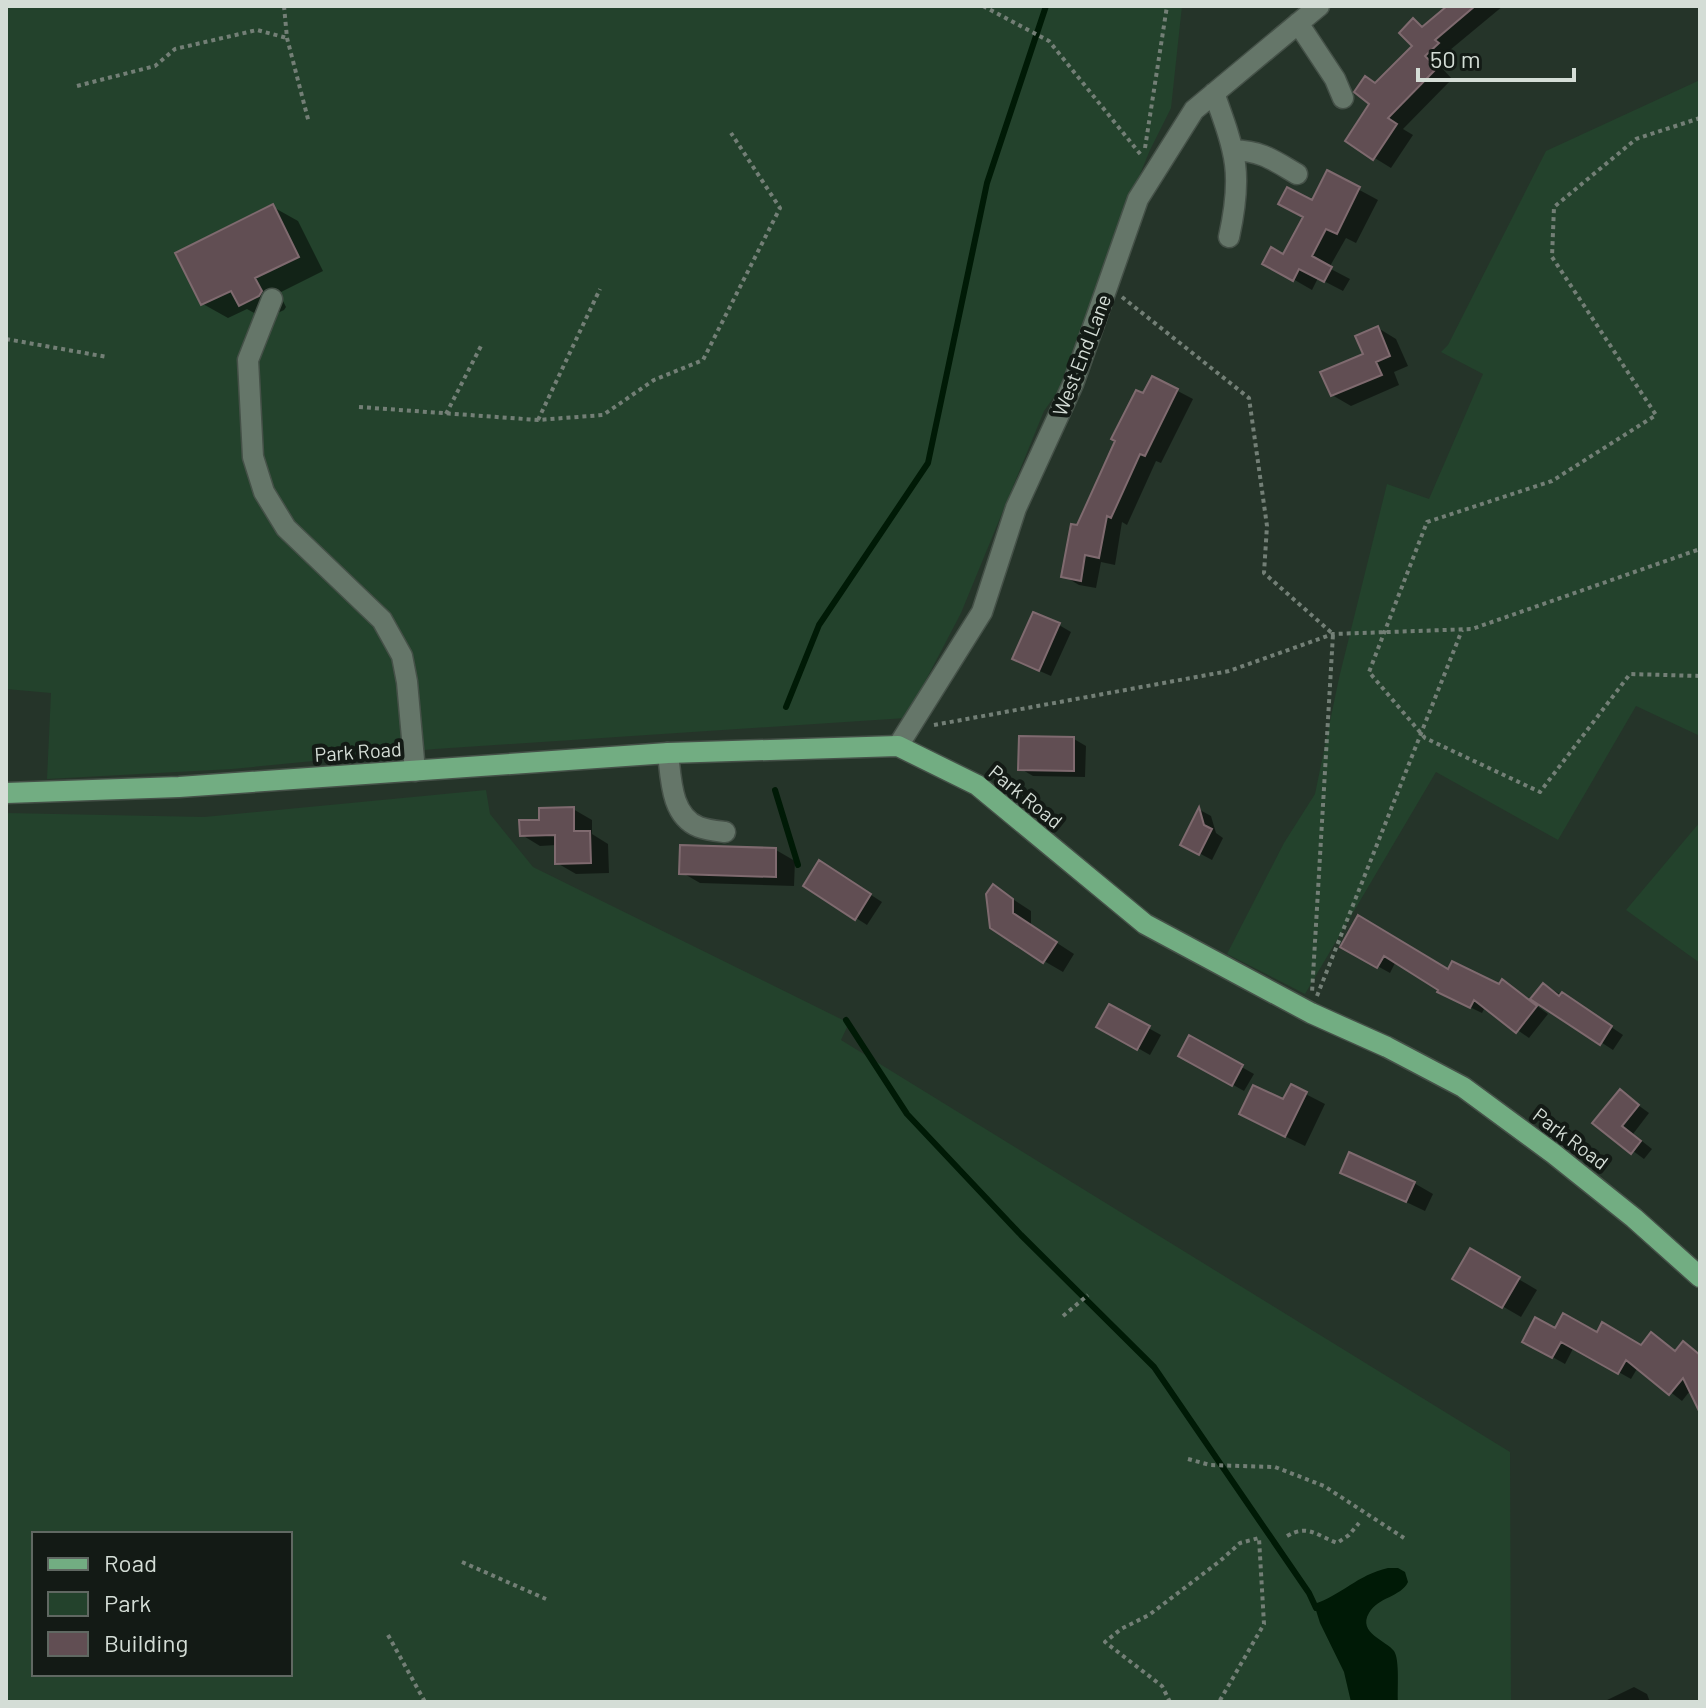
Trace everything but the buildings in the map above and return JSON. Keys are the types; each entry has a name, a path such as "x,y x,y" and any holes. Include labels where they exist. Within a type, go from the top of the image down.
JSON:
{"main road":[{"name":"Park Road","path":"6,793 179,787 903,738 977,785 1145,924 1311,1013 1387,1047 1463,1087 1634,1218 1700,1277"}],"street":[{"name":"West End Lane","path":"903,738 982,612 1016,508 1073,384 1138,199 1194,110 1319,6"},
{"path":"1298,23 1335,79 1343,98"},
{"path":"1214,93 1238,175 1237,200 1229,237"},
{"path":"1233,150 1267,155 1297,174"},
{"path":"272,299 248,360 253,457 264,492 286,528 382,620 402,656 415,771"},
{"path":"668,753 674,794 682,816 698,827 725,832"}],"path":[{"path":"284,6 287,38 309,123"},
{"path":"983,6 1049,41 1144,158 1167,6"},
{"path":"77,86 155,66 175,49 257,30 287,38"},
{"path":"1700,118 1636,139 1554,207 1552,257 1656,415 1552,481 1427,522 1369,672 1425,738 1540,792 1630,674 1700,676"},
{"path":"359,407 538,420 603,415 654,380 703,360 780,208 731,133"},
{"path":"1107,286 1249,398 1267,526 1264,573 1333,634"},
{"path":"538,420 600,289"},
{"path":"6,339 107,357"},
{"path":"446,414 481,346"},
{"path":"903,738 1229,671 1333,634 1472,629 1700,549"},
{"path":"1311,1013 1462,630"},
{"path":"1311,1013 1333,634"},
{"path":"1063,1316 1088,1295"},
{"path":"1188,1459 1210,1465 1275,1467 1324,1486 1404,1538"},
{"path":"1287,1536 1299,1529 1337,1543 1359,1523"},
{"path":"1170,1702 1162,1686 1105,1642 1158,1608 1240,1543 1259,1538 1264,1624 1219,1702"},
{"path":"462,1562 546,1599"},
{"path":"388,1635 425,1702"}],"green space":[{"path":"6,6 1182,6 1171,108 1117,230 1068,377 1044,411 961,613 906,718 435,749 232,769 47,779 51,693 6,689"},
{"path":"1700,80 1700,736 1636,706 1558,840 1436,772 1305,994 1227,954 1284,843 1315,794 1339,678 1387,484 1429,499 1483,374 1441,352 1448,345 1546,151"},
{"path":"486,790 490,814 533,867 849,1023 841,1040 1510,1452 1511,1702 6,1702 6,813 204,817"},
{"path":"1700,822 1700,963 1626,910"}],"shaded area":[{"path":"1388,1568 1405,1572 1408,1582 1400,1591 1373,1608 1366,1620 1374,1636 1396,1655 1398,1702 1351,1702 1344,1672 1314,1604 1367,1575"}],"waterway":[{"path":"786,707 819,625 928,463 987,183 1046,6"},
{"path":"775,790 798,865"},
{"path":"846,1020 907,1114 1021,1235 1154,1367 1309,1593 1316,1608"}]}
